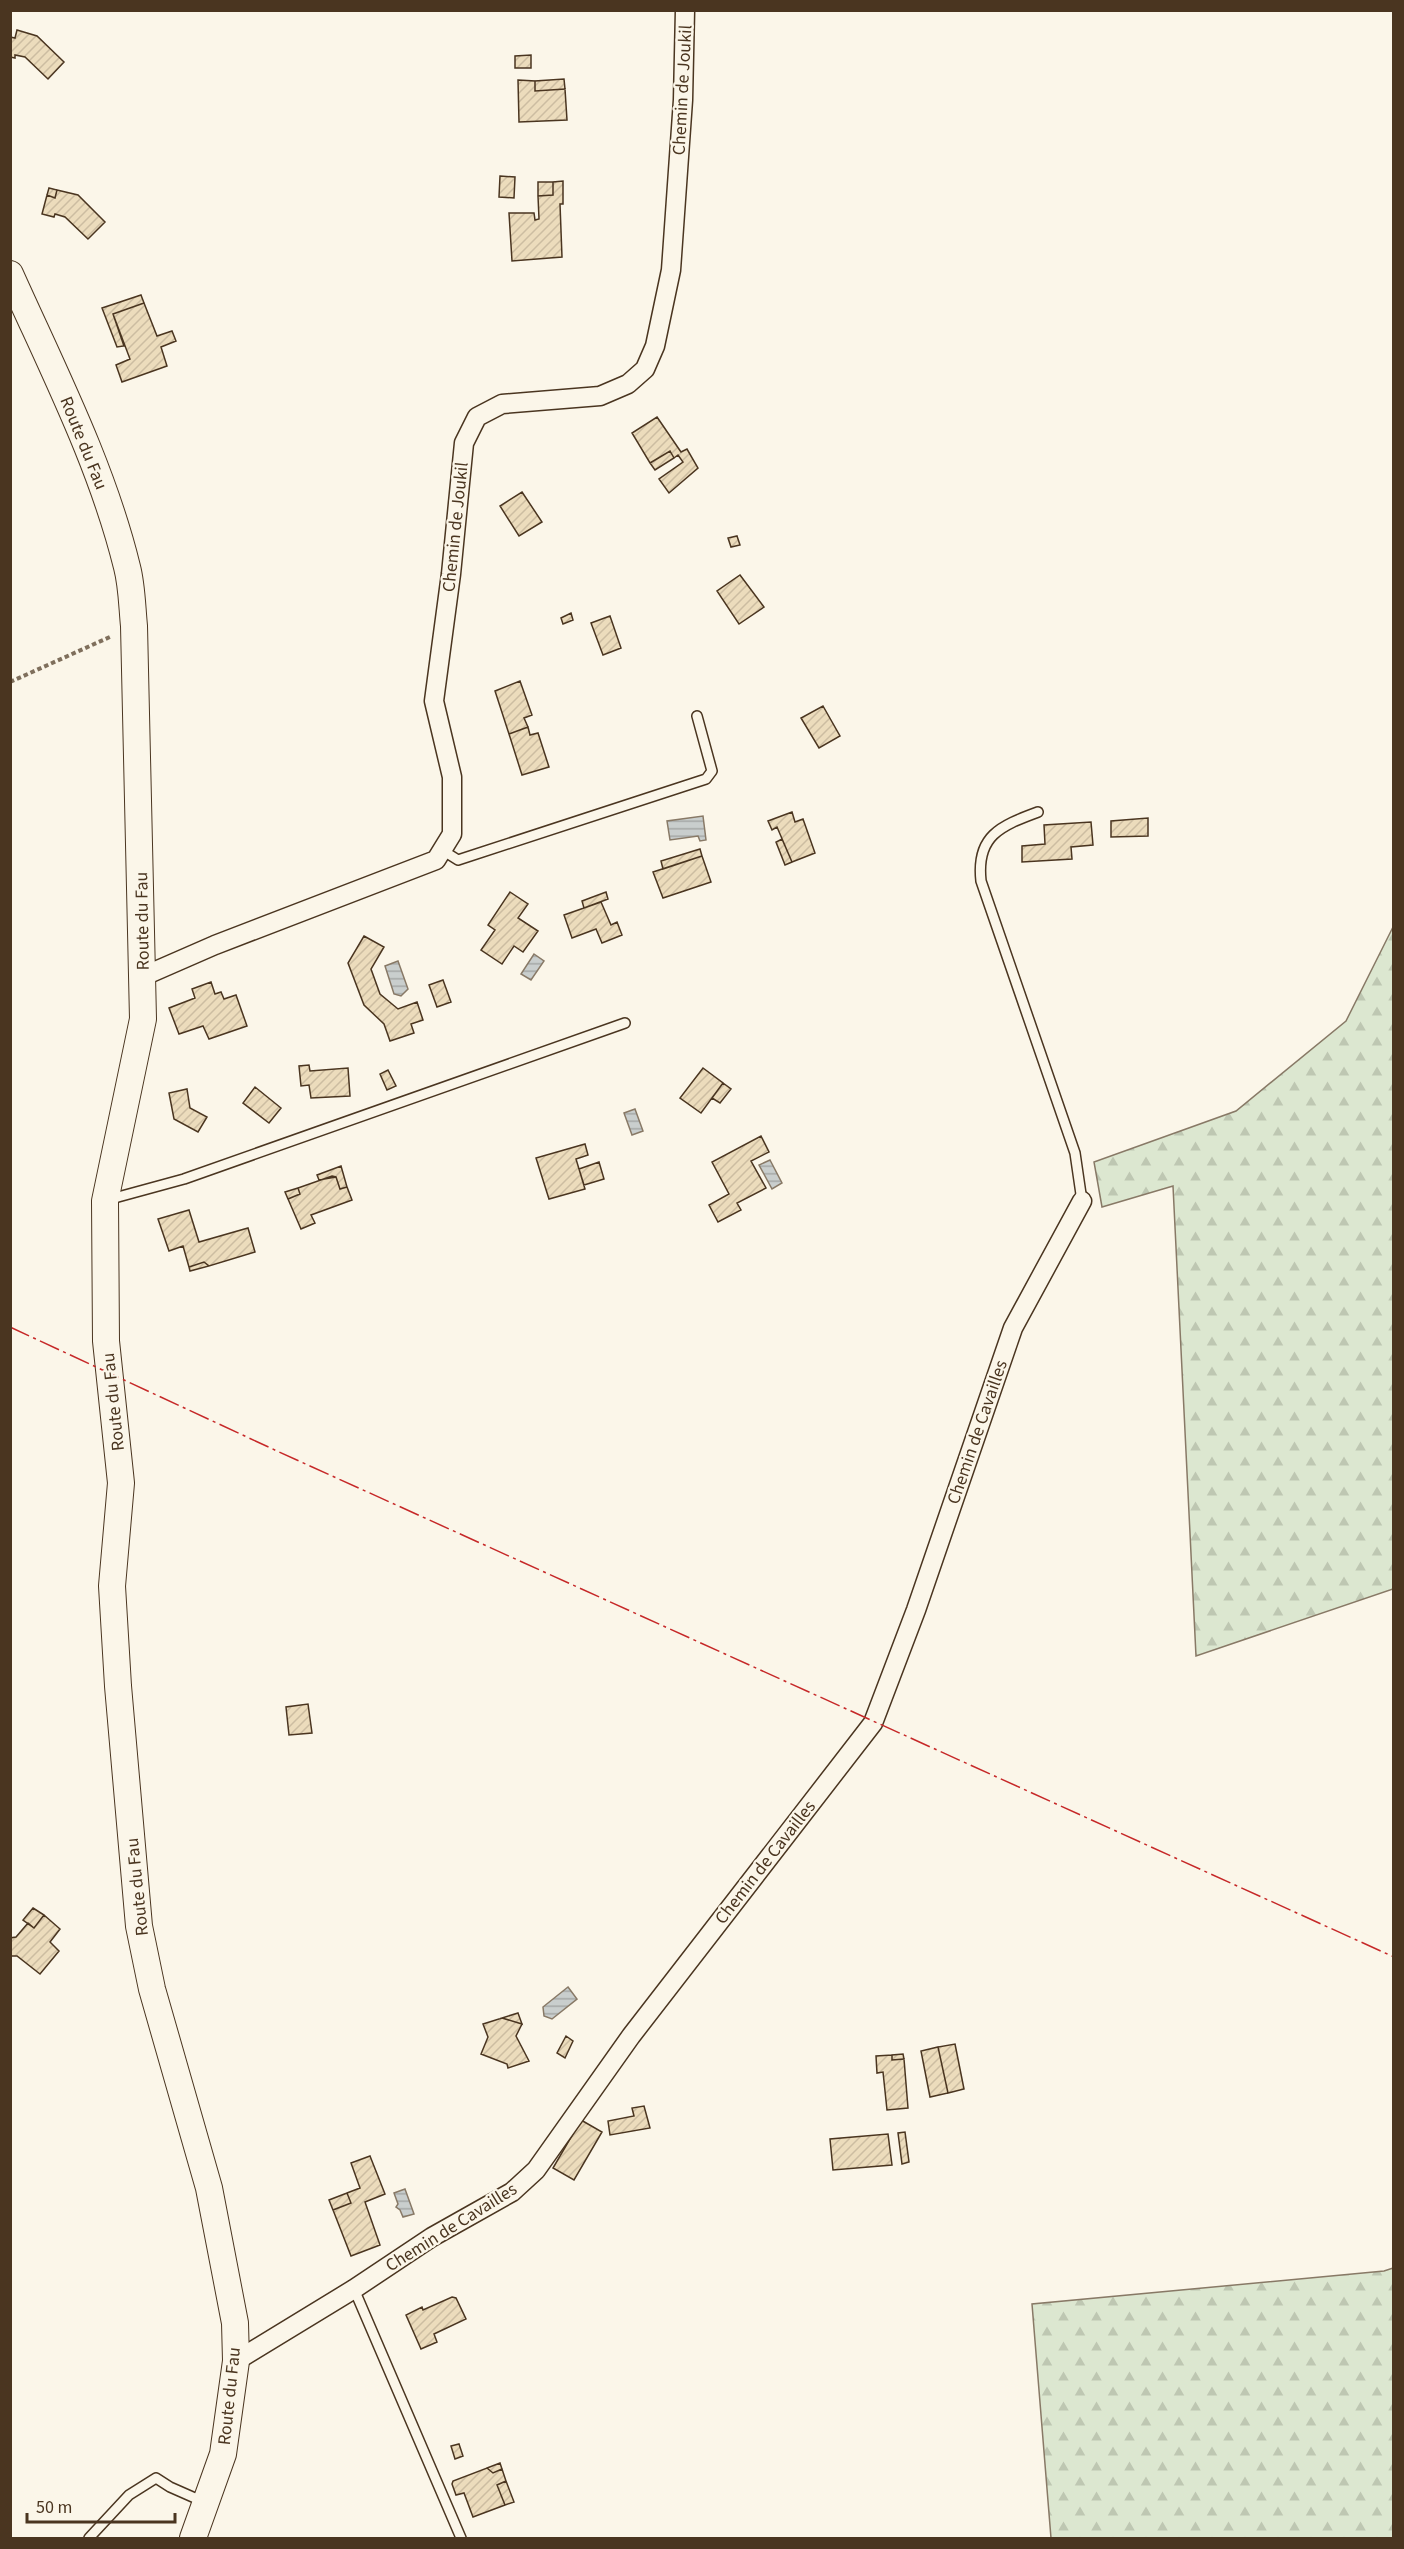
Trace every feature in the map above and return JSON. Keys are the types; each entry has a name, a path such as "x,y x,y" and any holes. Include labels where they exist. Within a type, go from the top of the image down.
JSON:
{"street":[{"name":"Chemin de Joukil","path":"442,850 452,834 452,777 434,701 451,574 464,443 477,417 502,404 600,396 628,384 645,369 655,346 671,270 683,100 685,10"},
{"name":"Route du Fau","path":"10,274 77,424 109,504 128,569 134,626 144,976 143,1019 105,1201 106,1341 121,1483 112,1586 118,1686 139,1926 152,1989 209,2187 234,2323 236,2361 223,2454 193,2538"},
{"path":"144,976 215,945 436,860 442,850"},
{"name":"Chemin de Cavailles","path":"236,2361 354,2289 432,2237 512,2192 536,2170 631,2036 873,1723 916,1610 1013,1328 1082,1201"}],"lane":[{"path":"442,850 458,860 706,779 712,771 697,716"},
{"path":"1038,812 994,834 982,848 979,863 981,881 1076,1154 1082,1201"},
{"path":"105,1201 184,1179 625,1023"},
{"path":"354,2289 461,2538"},
{"path":"89,2538 129,2495 156,2478 170,2487 207,2503"}],"path":[{"path":"10,682 134,626"}],"green space":[{"path":"1393,927 1393,1589 1196,1656 1173,1186 1102,1207 1094,1162 1236,1111 1346,1021"},
{"path":"1393,2268 1393,2538 1051,2538 1032,2304 1384,2271"}],"shaded area":[{"path":"703,816 706,840 700,841 698,836 670,840 667,821"},
{"path":"534,954 544,961 531,980 521,974"},
{"path":"398,961 408,989 401,996 394,994 385,966"},
{"path":"635,1109 643,1131 632,1135 624,1113"},
{"path":"770,1160 782,1183 772,1189 759,1165"},
{"path":"568,1987 577,1999 552,2019 544,2016 543,2007"},
{"path":"405,2189 414,2214 403,2217 396,2207 398,2204 394,2193"}],"building":[{"path":"17,30 37,36 64,62 48,79 25,57 15,55 15,58 10,57 10,37 15,38"},
{"path":"531,55 531,68 515,68 515,56"},
{"path":"564,79 565,89 535,91 535,81"},
{"path":"518,80 535,81 535,91 565,89 567,120 519,122"},
{"path":"500,176 515,177 514,198 499,197"},
{"path":"563,181 563,204 560,204 562,257 512,261 509,213 534,213 535,220 539,219 538,196 553,195 553,182"},
{"path":"538,182 553,182 553,195 538,196"},
{"path":"49,188 57,190 55,198 47,195"},
{"path":"57,190 78,195 105,222 88,239 65,217 42,214 47,195 55,198"},
{"path":"141,295 144,303 113,314 124,346 117,347 102,308"},
{"path":"144,303 157,336 172,331 176,341 161,347 167,366 122,382 116,365 130,359 113,314"},
{"path":"657,417 681,452 687,449 698,468 669,493 659,479 683,462 678,455 674,458 670,451 650,463 632,433"},
{"path":"670,451 674,458 655,470 650,463"},
{"path":"522,492 542,522 519,536 500,506"},
{"path":"737,536 740,545 731,547 728,538"},
{"path":"740,575 764,607 739,624 717,591"},
{"path":"571,613 573,620 563,624 561,618"},
{"path":"610,616 621,648 603,655 591,623"},
{"path":"520,681 532,715 524,718 528,727 509,734 495,691"},
{"path":"823,706 840,736 819,748 801,718"},
{"path":"528,727 530,735 538,733 549,767 522,775 509,734"},
{"path":"792,812 795,822 803,819 815,853 792,862 777,827 772,830 768,821"},
{"path":"1148,818 1148,836 1111,837 1111,821"},
{"path":"1091,822 1093,845 1071,847 1072,859 1022,862 1022,846 1045,844 1044,825"},
{"path":"782,839 792,862 785,865 776,842"},
{"path":"700,849 702,856 663,869 661,861"},
{"path":"702,856 711,882 663,898 653,872"},
{"path":"510,892 528,904 518,918 538,931 523,952 514,946 502,964 481,950 495,930 488,925"},
{"path":"606,892 608,899 584,908 582,901"},
{"path":"601,902 611,925 617,922 622,935 602,943 596,929 572,938 564,915"},
{"path":"364,936 384,947 371,969 380,994 398,1009 417,1002 423,1020 411,1024 414,1033 390,1041 384,1024 364,1005 348,963"},
{"path":"443,980 451,1002 437,1007 429,985"},
{"path":"211,982 215,994 221,992 224,999 236,995 247,1026 209,1039 203,1026 179,1034 169,1008 195,998 192,989"},
{"path":"309,1065 310,1071 348,1068 350,1096 311,1098 309,1085 301,1086 299,1066"},
{"path":"703,1068 723,1083 701,1113 680,1098"},
{"path":"388,1070 396,1086 387,1090 380,1074"},
{"path":"723,1083 731,1089 720,1103 712,1098"},
{"path":"255,1087 281,1108 269,1123 243,1103"},
{"path":"187,1089 190,1108 207,1117 198,1132 174,1119 169,1093"},
{"path":"761,1136 769,1152 751,1161 766,1188 737,1203 741,1210 718,1222 709,1205 729,1194 712,1162"},
{"path":"585,1144 588,1155 576,1159 585,1189 549,1199 536,1158"},
{"path":"599,1162 604,1179 584,1185 579,1169"},
{"path":"341,1166 347,1187 340,1189 336,1177 319,1180 317,1175"},
{"path":"332,1176 336,1177 340,1189 347,1187 352,1200 311,1215 315,1223 301,1229 288,1199 300,1194 298,1188"},
{"path":"298,1188 300,1194 288,1199 285,1192"},
{"path":"189,1210 199,1242 248,1228 255,1252 209,1266 204,1262 189,1267 183,1246 169,1251 158,1219"},
{"path":"204,1262 209,1266 190,1271 189,1267"},
{"path":"308,1704 312,1733 289,1735 286,1707"},
{"path":"33,1908 44,1915 34,1928 23,1920"},
{"path":"44,1915 60,1929 50,1942 59,1951 40,1974 17,1956 10,1956 10,1938 16,1937 28,1923 34,1928"},
{"path":"518,2013 522,2024 502,2018"},
{"path":"502,2018 522,2024 516,2036 529,2061 508,2068 507,2064 481,2054 488,2037 483,2024"},
{"path":"566,2036 573,2041 565,2058 557,2053"},
{"path":"955,2044 964,2089 948,2093 938,2047"},
{"path":"938,2047 948,2093 930,2097 921,2051"},
{"path":"903,2054 904,2059 892,2060 892,2055"},
{"path":"892,2055 892,2060 904,2059 908,2108 887,2110 883,2072 877,2073 876,2056"},
{"path":"644,2106 650,2128 610,2135 608,2121 634,2116 632,2108"},
{"path":"581,2120 602,2132 574,2180 553,2168"},
{"path":"905,2132 909,2162 902,2164 898,2133"},
{"path":"888,2134 892,2165 833,2170 830,2139"},
{"path":"370,2156 385,2194 365,2202 380,2245 351,2256 333,2210 351,2203 347,2193 360,2188 351,2163"},
{"path":"347,2193 351,2203 333,2210 329,2200"},
{"path":"452,2297 456,2298 466,2319 434,2334 437,2342 421,2349 406,2315"},
{"path":"459,2444 463,2456 455,2459 451,2446"},
{"path":"500,2463 502,2469 493,2473 487,2468"},
{"path":"487,2468 493,2473 502,2469 506,2481 497,2485 505,2505 473,2517 464,2493 456,2495 452,2484 453,2481"},
{"path":"506,2481 514,2502 505,2505 497,2485"}],"power":[{"path":"10,1327 277,1451 1394,1957"}]}
